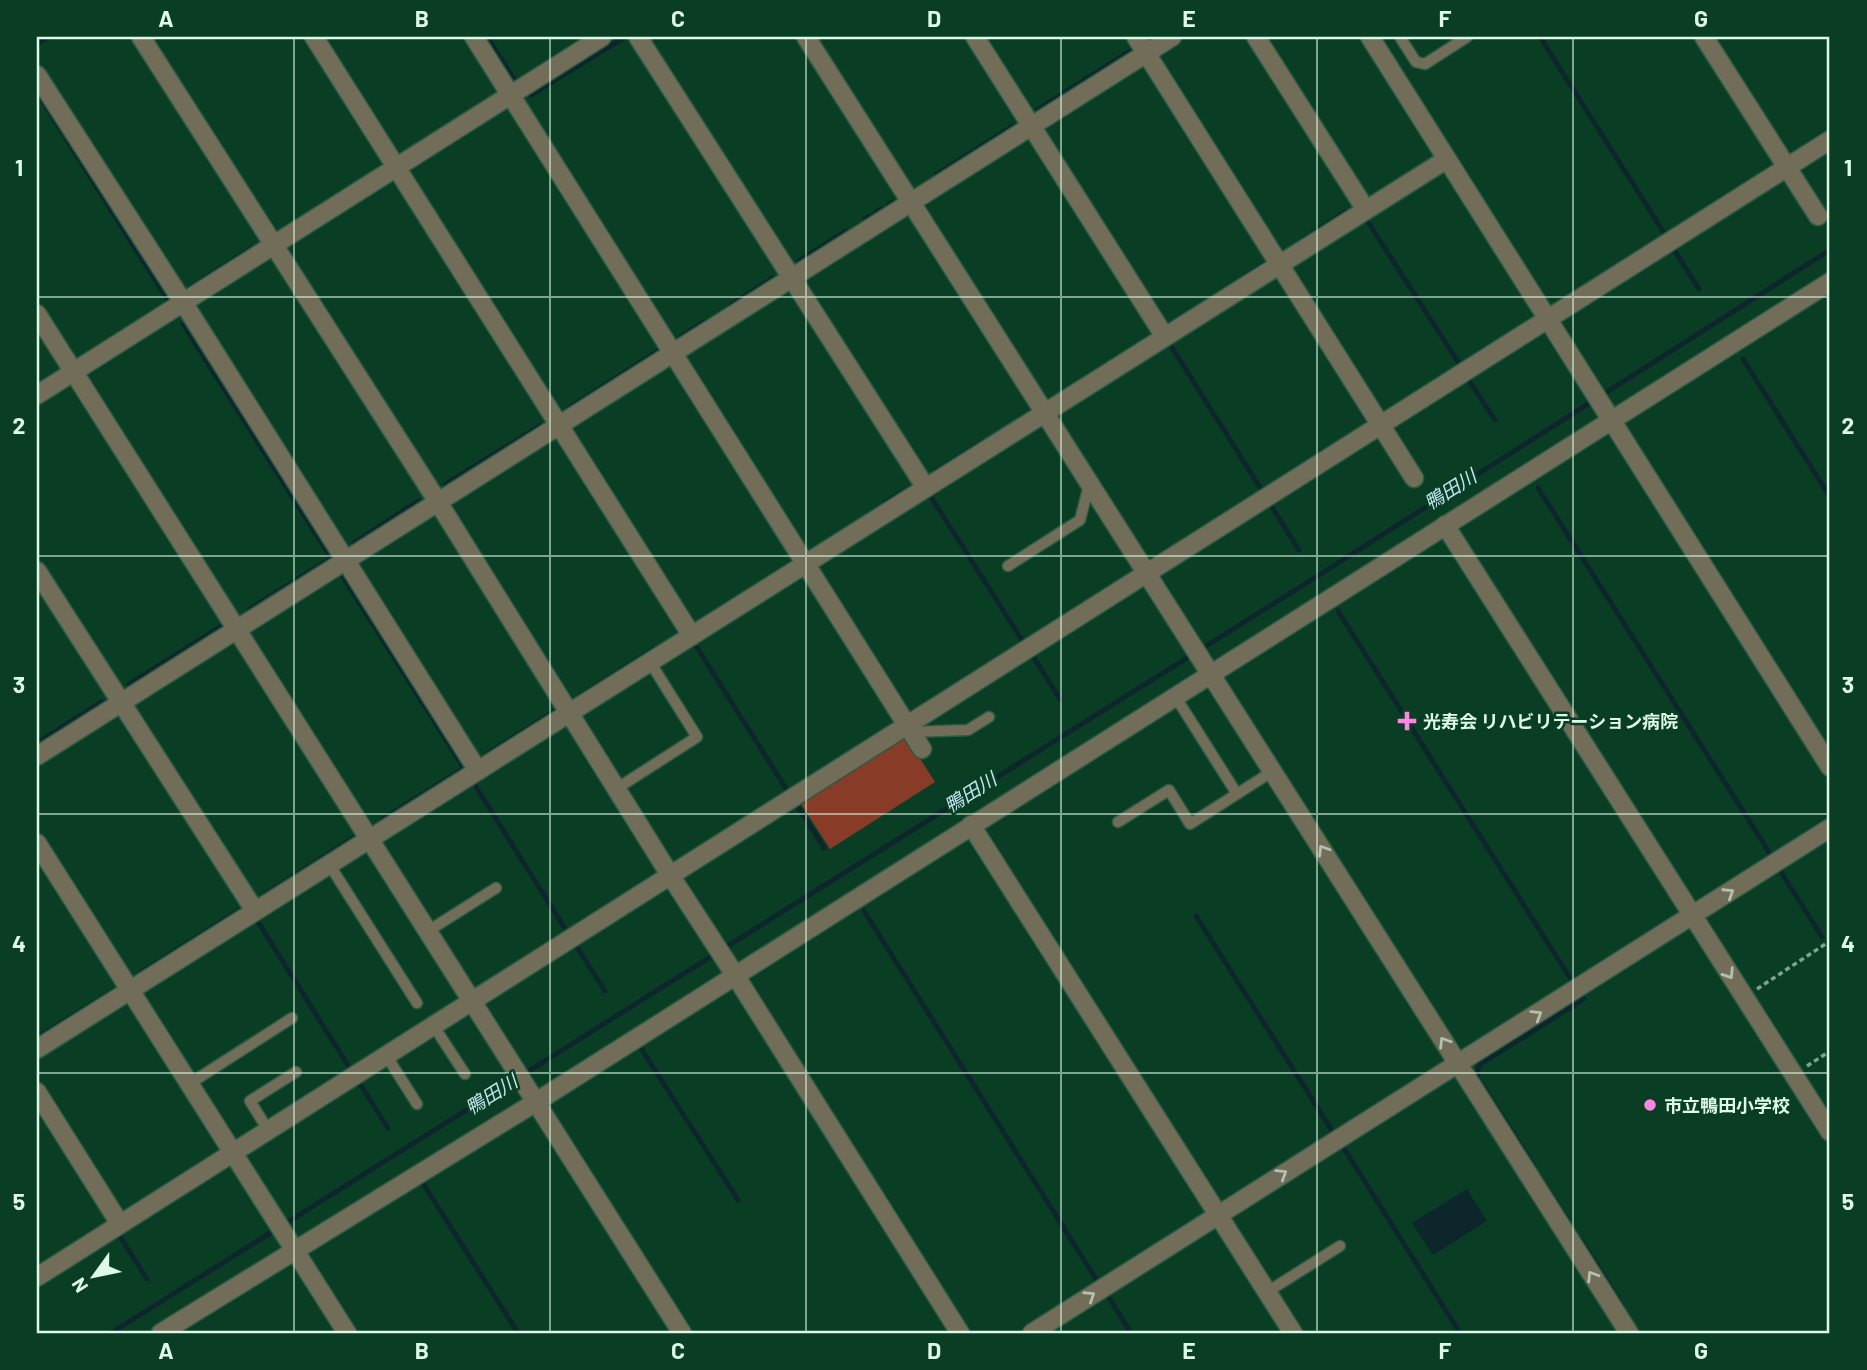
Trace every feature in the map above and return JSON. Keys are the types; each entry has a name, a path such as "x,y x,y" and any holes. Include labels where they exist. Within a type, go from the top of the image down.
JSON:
{"street":[{"path":"141,37 438,502 568,713 960,1333"},
{"path":"314,37 692,636"},
{"path":"474,37 922,749"},
{"path":"37,395 602,37"},
{"path":"638,37 926,488"},
{"path":"806,37 1629,1333"},
{"path":"975,37 1165,337"},
{"path":"1136,37 1413,478"},
{"path":"37,756 1172,37"},
{"path":"1256,37 1366,210"},
{"path":"1370,37 1830,766"},
{"path":"1704,37 1818,216"},
{"path":"37,75 478,771"},
{"path":"37,1277 670,875 909,728 1145,574 1830,140"},
{"path":"37,1049 1447,159"},
{"path":"162,1333 292,1246 1175,696 1208,668 1445,525 1609,415 1830,282"},
{"path":"37,314 682,1333"},
{"path":"1445,525 1830,1132"},
{"path":"37,571 255,911"},
{"path":"971,825 1293,1333"},
{"path":"1032,1333 1830,828"},
{"path":"37,843 347,1333"},
{"path":"37,1092 120,1224"}],"lane":[{"path":"1400,37 1416,62 1425,64 1468,37"},
{"path":"1008,566 1080,520 1089,485"},
{"path":"616,789 697,737 650,662"},
{"path":"1175,696 1237,794"},
{"path":"909,728 968,730 989,717"},
{"path":"1118,822 1169,790 1190,824 1273,772"},
{"path":"329,864 417,1003"},
{"path":"428,931 496,888"},
{"path":"189,1084 292,1018"},
{"path":"433,1025 465,1074"},
{"path":"386,1055 417,1104"},
{"path":"268,1130 250,1101 296,1072"},
{"path":"1267,1292 1340,1246"}],"path":[{"path":"1744,997 1830,941"},
{"path":"1794,1075 1830,1051"}],"shaded area":[{"path":"901,737 907,738 935,782 830,849 799,801"}],"water":[{"path":"1467,1189 1487,1221 1433,1255 1412,1223"}],"waterway":[{"path":"37,44 48,37"},
{"path":"487,37 516,82"},
{"path":"531,95 625,37"},
{"path":"1540,37 1666,236"},
{"path":"1037,110 1130,51"},
{"path":"37,92 167,299"},
{"path":"937,174 1013,126"},
{"path":"888,205 892,202"},
{"path":"875,213 881,209"},
{"path":"1304,239 1345,212"},
{"path":"865,219 870,216"},
{"path":"1366,219 1460,365"},
{"path":"799,261 846,231"},
{"path":"190,288 252,248"},
{"path":"1674,250 1699,289"},
{"name":"鴨田川","path":"111,1333 1316,577 1830,250"},
{"path":"1246,276 1267,262"},
{"path":"731,305 773,278"},
{"path":"682,336 704,322"},
{"path":"183,324 331,558 250,609"},
{"path":"1171,346 1261,489"},
{"path":"569,408 658,351"},
{"path":"1743,359 1830,497"},
{"path":"1470,382 1495,420"},
{"path":"446,484 540,426"},
{"path":"935,472 982,442"},
{"path":"885,503 911,487"},
{"path":"1538,488 1769,852"},
{"path":"931,497 1022,640"},
{"path":"354,543 418,501"},
{"path":"1272,507 1299,550"},
{"path":"343,577 462,765"},
{"path":"1338,611 1407,720"},
{"path":"129,684 220,627"},
{"path":"696,646 787,790"},
{"path":"580,696 654,649"},
{"path":"1034,658 1060,699"},
{"path":"37,743 101,702"},
{"path":"487,754 555,711"},
{"path":"1411,727 1570,978"},
{"path":"383,819 464,768"},
{"path":"476,787 564,927"},
{"path":"798,807 824,848"},
{"path":"261,897 353,838"},
{"path":"1781,872 1822,937"},
{"path":"140,973 240,910"},
{"path":"864,911 1096,1279"},
{"path":"1196,916 1331,1129"},
{"path":"258,922 349,1067"},
{"path":"578,949 605,991"},
{"path":"37,1038 113,991"},
{"path":"1533,1165 1477,1077 1479,1065 1584,999"},
{"path":"642,1050 738,1200"},
{"path":"360,1084 388,1128"},
{"path":"1345,1150 1460,1333"},
{"path":"424,1185 518,1333"},
{"path":"1545,1185 1567,1219"},
{"path":"119,1235 147,1279"},
{"path":"1581,1240 1621,1304"},
{"path":"1109,1298 1131,1333"}],"place":[{"name":"光寿会 リハビリテーション病院","path":"1407,721"},
{"name":"市立鴨田小学校","path":"1650,1105"}]}
